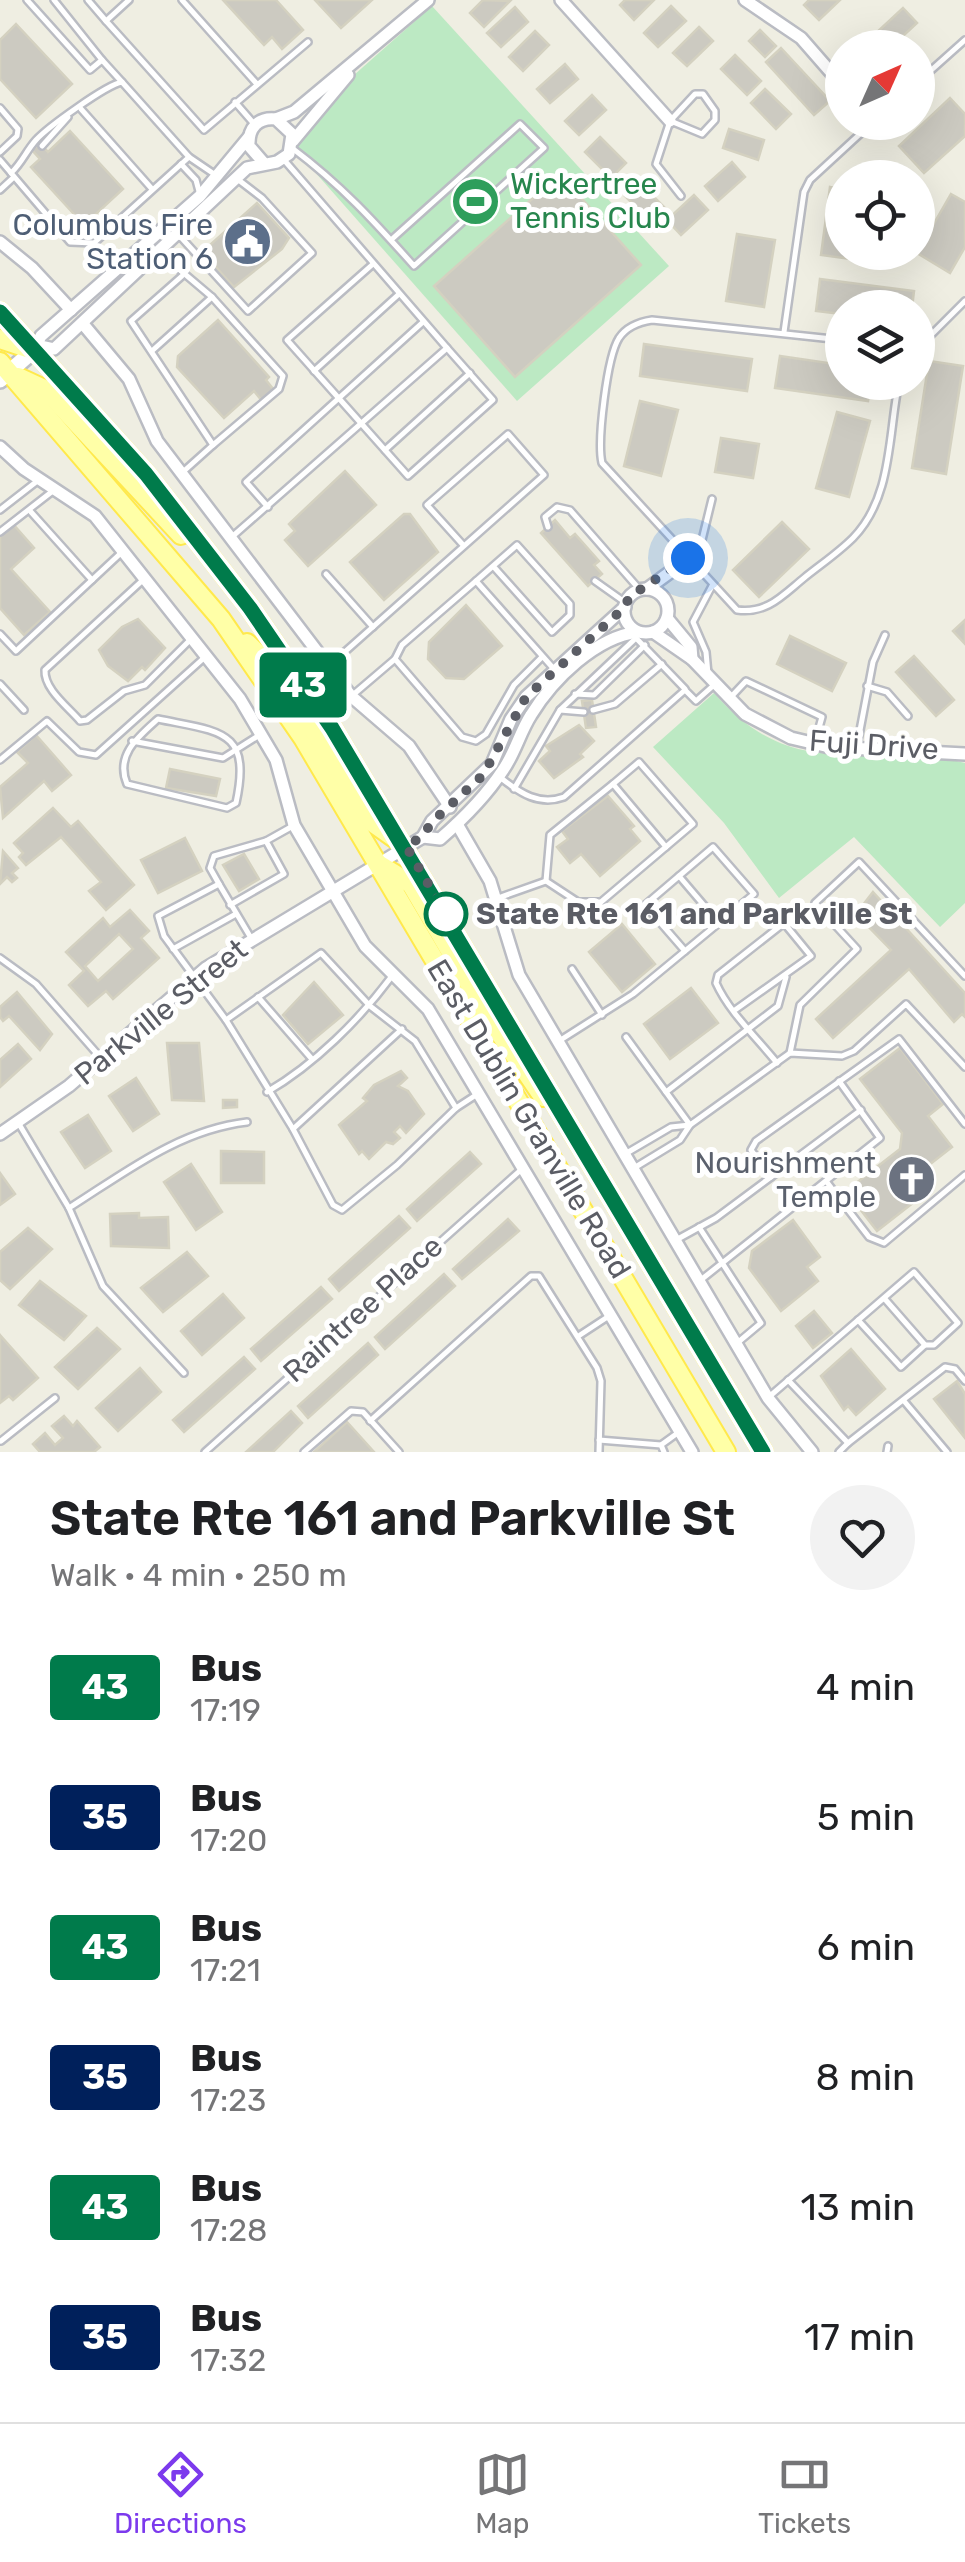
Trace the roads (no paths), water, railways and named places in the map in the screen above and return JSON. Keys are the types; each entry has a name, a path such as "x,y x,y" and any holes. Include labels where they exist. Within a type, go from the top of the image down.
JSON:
{"main road":[{"name":"East Dublin Granville Road","path":"0,312 37,348 146,474 250,608 414,842 587,1152 763,1452"},
{"path":"0,339 37,348"},
{"name":"East Dublin Granville Road","path":"3,372 222,619 302,738 726,1452"},
{"path":"3,372 46,390 250,608"},
{"path":"222,619 276,673 373,823 414,842"},
{"path":"376,863 411,884 512,1052 587,1152"}],"street":[{"path":"37,348 54,349 236,178 289,149 360,60 413,5 428,0"},
{"path":"561,0 670,121"},
{"path":"745,0 801,38 825,65"},
{"path":"3,372 37,348 41,336 200,196 255,125 289,116 360,60"},
{"path":"276,119 289,128 289,149"},
{"path":"248,137 252,154 264,162"},
{"path":"0,242 32,268 71,310"},
{"path":"83,324 129,379 156,440 352,696 409,746 450,807"},
{"name":"East Dublin Granville Road","path":"0,446 95,516 208,655 262,733 276,760 294,825 371,956 428,1009 692,1452"},
{"path":"414,842 492,764 518,708 625,605 688,558"},
{"path":"414,842 440,839 458,824 498,776 545,695 609,639 653,632 667,618 664,599 673,570"},
{"path":"643,590 664,599"},
{"path":"625,605 627,622 638,632"},
{"name":"Fuji Drive","path":"667,618 691,647 692,660"},
{"name":"Fuji Drive","path":"653,632 692,660 728,700 769,728 815,744 965,754"},
{"path":"458,824 496,898 510,956 768,1398 799,1442 812,1452"},
{"name":"Parkville Street","path":"0,1134 102,1058 194,978 251,939 414,842"}],"lane":[{"path":"27,0 90,70 102,60"},
{"path":"54,0 189,157 218,176"},
{"path":"88,0 204,130 308,42"},
{"path":"106,21 129,0"},
{"path":"182,0 256,83"},
{"path":"935,67 965,40"},
{"path":"0,190 34,142 107,85 122,82"},
{"path":"670,121 702,134 715,120 716,111 703,94 695,94 670,121 656,164 681,196"},
{"path":"235,102 255,125"},
{"path":"0,108 18,128 17,136 0,152"},
{"path":"81,109 152,189"},
{"path":"42,146 70,115"},
{"path":"289,149 342,186 414,266 544,148 520,124 391,240"},
{"path":"784,332 810,180 853,140"},
{"path":"289,149 373,264 493,400 408,476 287,340 373,264"},
{"path":"21,164 34,153"},
{"path":"0,160 70,242 94,243 189,157"},
{"path":"182,164 196,180 200,196"},
{"path":"178,234 248,310 312,253 262,198 249,193 236,178"},
{"path":"160,253 182,276 212,297 283,376 278,389 182,473"},
{"path":"182,276 131,320 214,445"},
{"path":"314,370 400,294"},
{"path":"152,350 212,297"},
{"path":"935,331 965,300"},
{"path":"825,338 652,320 639,322 619,338 601,436 602,463 737,610 755,612 772,605 854,537 872,513 884,477 896,400"},
{"path":"268,507 246,482 424,322"},
{"path":"233,536 447,348"},
{"path":"386,450 470,373"},
{"path":"330,665 544,475 508,434 427,505 464,546"},
{"path":"1,507 40,479"},
{"path":"0,532 56,488"},
{"path":"688,558 701,544 712,499"},
{"path":"548,527 546,517 556,507 570,510 643,590"},
{"path":"30,512 92,580"},
{"path":"352,696 395,659 402,645 517,545 570,604 570,615 552,632 493,566"},
{"path":"0,634 16,651 124,550"},
{"path":"326,574 373,627"},
{"path":"146,577 45,670 45,681 80,720 86,720 124,690 145,686 193,637"},
{"path":"476,581 555,670"},
{"path":"595,581 625,605"},
{"path":"514,789 560,710 636,638 696,701 710,681 710,665 693,622 712,586"},
{"path":"857,749 867,686 885,636"},
{"path":"575,694 594,695 645,645"},
{"path":"0,760 47,722 79,752 96,755 208,655"},
{"path":"395,659 468,741 486,734 503,699 542,657"},
{"path":"593,710 615,704 662,664"},
{"path":"728,700 746,681 822,717 815,744"},
{"path":"0,684 24,710"},
{"path":"867,686 886,692 908,716"},
{"path":"498,776 514,789 542,800 564,797 686,690"},
{"path":"560,710 584,712"},
{"path":"158,719 220,732 237,750 244,767 236,804 227,808 127,784 123,778 127,748 132,742 158,719"},
{"path":"132,742 223,758 262,733"},
{"path":"639,762 693,824 600,902 578,902 546,881 550,835 639,762"},
{"path":"613,784 666,846"},
{"path":"251,939 210,868 214,856 266,841 294,825"},
{"path":"230,905 284,874 266,841"},
{"path":"559,1041 602,1014 685,951 754,894 713,848 645,905 685,951"},
{"path":"790,1053 800,1005 857,949 816,903 860,862 965,976"},
{"path":"679,876 719,923"},
{"path":"496,898 546,881"},
{"path":"219,884 158,916 173,948 226,1020 293,1129 333,1205 342,1210 397,1165 456,1108 479,1094"},
{"path":"173,948 236,914"},
{"path":"735,1010 811,956 784,923 718,976 718,990 777,1063"},
{"path":"226,1020 321,953 370,1006 415,1042 456,1108"},
{"path":"0,958 36,984 102,1058"},
{"path":"572,969 602,1014"},
{"path":"267,1092 370,1006 392,976"},
{"path":"666,1092 778,1006 786,977"},
{"path":"258,997 311,1058"},
{"path":"634,1168 680,1140 690,1125 790,1053 846,1055 906,1004 965,1067"},
{"path":"293,1129 402,1029"},
{"path":"626,1038 690,1125"},
{"path":"771,1177 751,1150 756,1141 899,1039 965,1124"},
{"path":"700,1280 880,1138 840,1081"},
{"path":"676,1240 700,1227 861,1110"},
{"path":"18,1122 69,1208 103,1286 184,1372"},
{"path":"69,1208 183,1137 208,1127 247,1122"},
{"path":"625,1154 671,1126 690,1125"},
{"name":"Raintree Place","path":"205,1452 523,1168"},
{"path":"826,1180 869,1237 884,1243 965,1176"},
{"path":"700,1227 761,1323 736,1344"},
{"path":"768,1398 914,1272 958,1323 934,1345 925,1344 884,1298"},
{"path":"370,1421 530,1276 539,1276 580,1336 601,1380 599,1452"},
{"path":"580,1336 610,1316"},
{"path":"858,1320 900,1367 925,1344"},
{"path":"839,1452 945,1366 955,1369 965,1381"},
{"path":"788,1380 848,1443"},
{"path":"0,1441 9,1439 55,1398"},
{"path":"903,1400 947,1452"},
{"path":"304,1452 350,1411 363,1412 399,1452"},
{"path":"600,1440 660,1445 680,1432"},
{"path":"660,1445 664,1452"}],"place":[{"name":"Wickertree Tennis Club","path":"475,201"},
{"name":"Columbus Fire Station 6","path":"248,242"},
{"name":"State Rte 161 and Parkville St","path":"446,914"},
{"name":"Nourishment Temple","path":"911,1180"}]}
